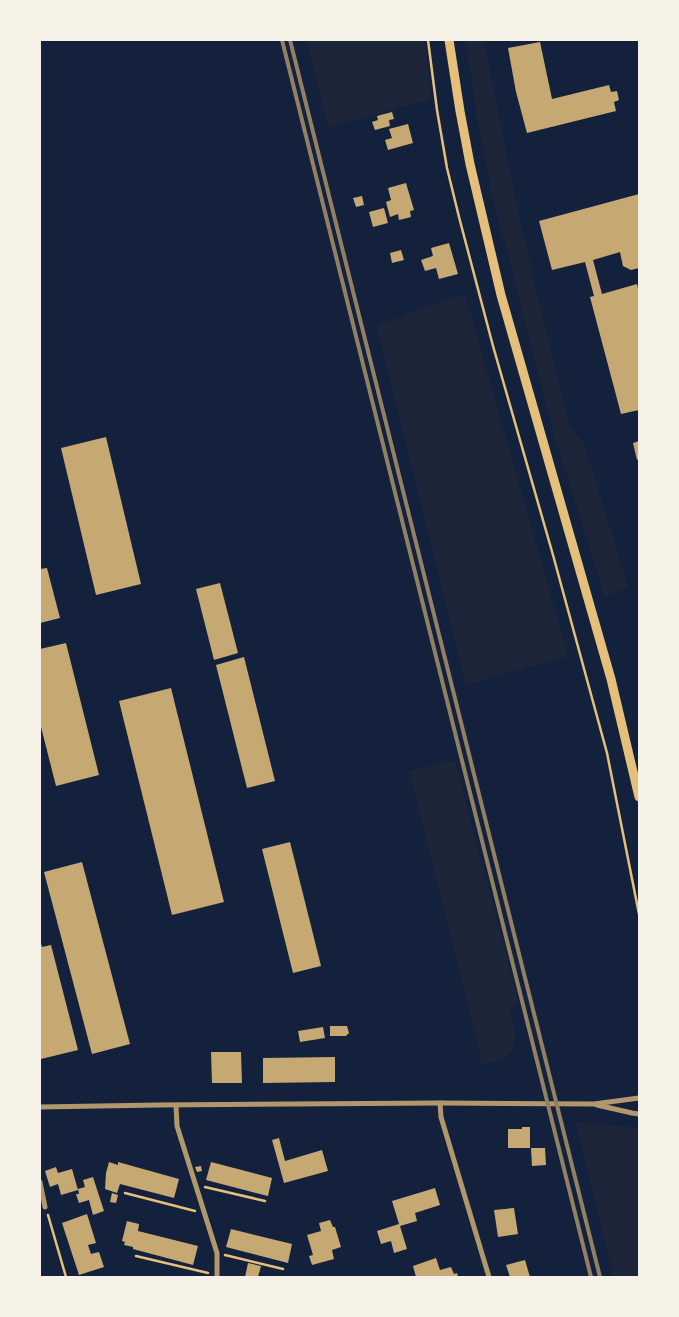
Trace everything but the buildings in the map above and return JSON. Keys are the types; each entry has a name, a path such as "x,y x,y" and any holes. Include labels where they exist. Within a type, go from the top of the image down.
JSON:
{"main road":[{"path":"449,40 470,164 501,295 611,679 639,797"}],"street":[{"path":"40,1107 440,1103 594,1104 639,1098"},
{"path":"440,1103 441,1117 489,1277"},
{"path":"594,1104 632,1114 639,1114"},
{"path":"176,1105 177,1126 217,1253 217,1275"},
{"path":"40,1182 46,1207"}],"path":[{"path":"428,40 447,168 493,346 607,753 639,914"},
{"path":"196,1187 202,1186 265,1201"},
{"path":"126,1193 197,1212 204,1210"},
{"path":"46,1207 66,1277"},
{"path":"217,1253 283,1269"},
{"path":"136,1256 217,1275"}],"shaded area":[{"path":"306,40 425,40 431,99 328,127"},
{"path":"466,40 484,40 520,222 569,424 584,443 628,587 605,597 555,438 492,194 477,118"},
{"path":"465,294 568,656 466,685 377,325"},
{"path":"455,761 519,1004 510,1007 515,1038 511,1052 497,1061 482,1064 409,771"},
{"path":"576,1122 639,1128 639,1277 613,1277"}],"railway":[{"path":"282,40 591,1277"},
{"path":"290,40 600,1277"}]}
